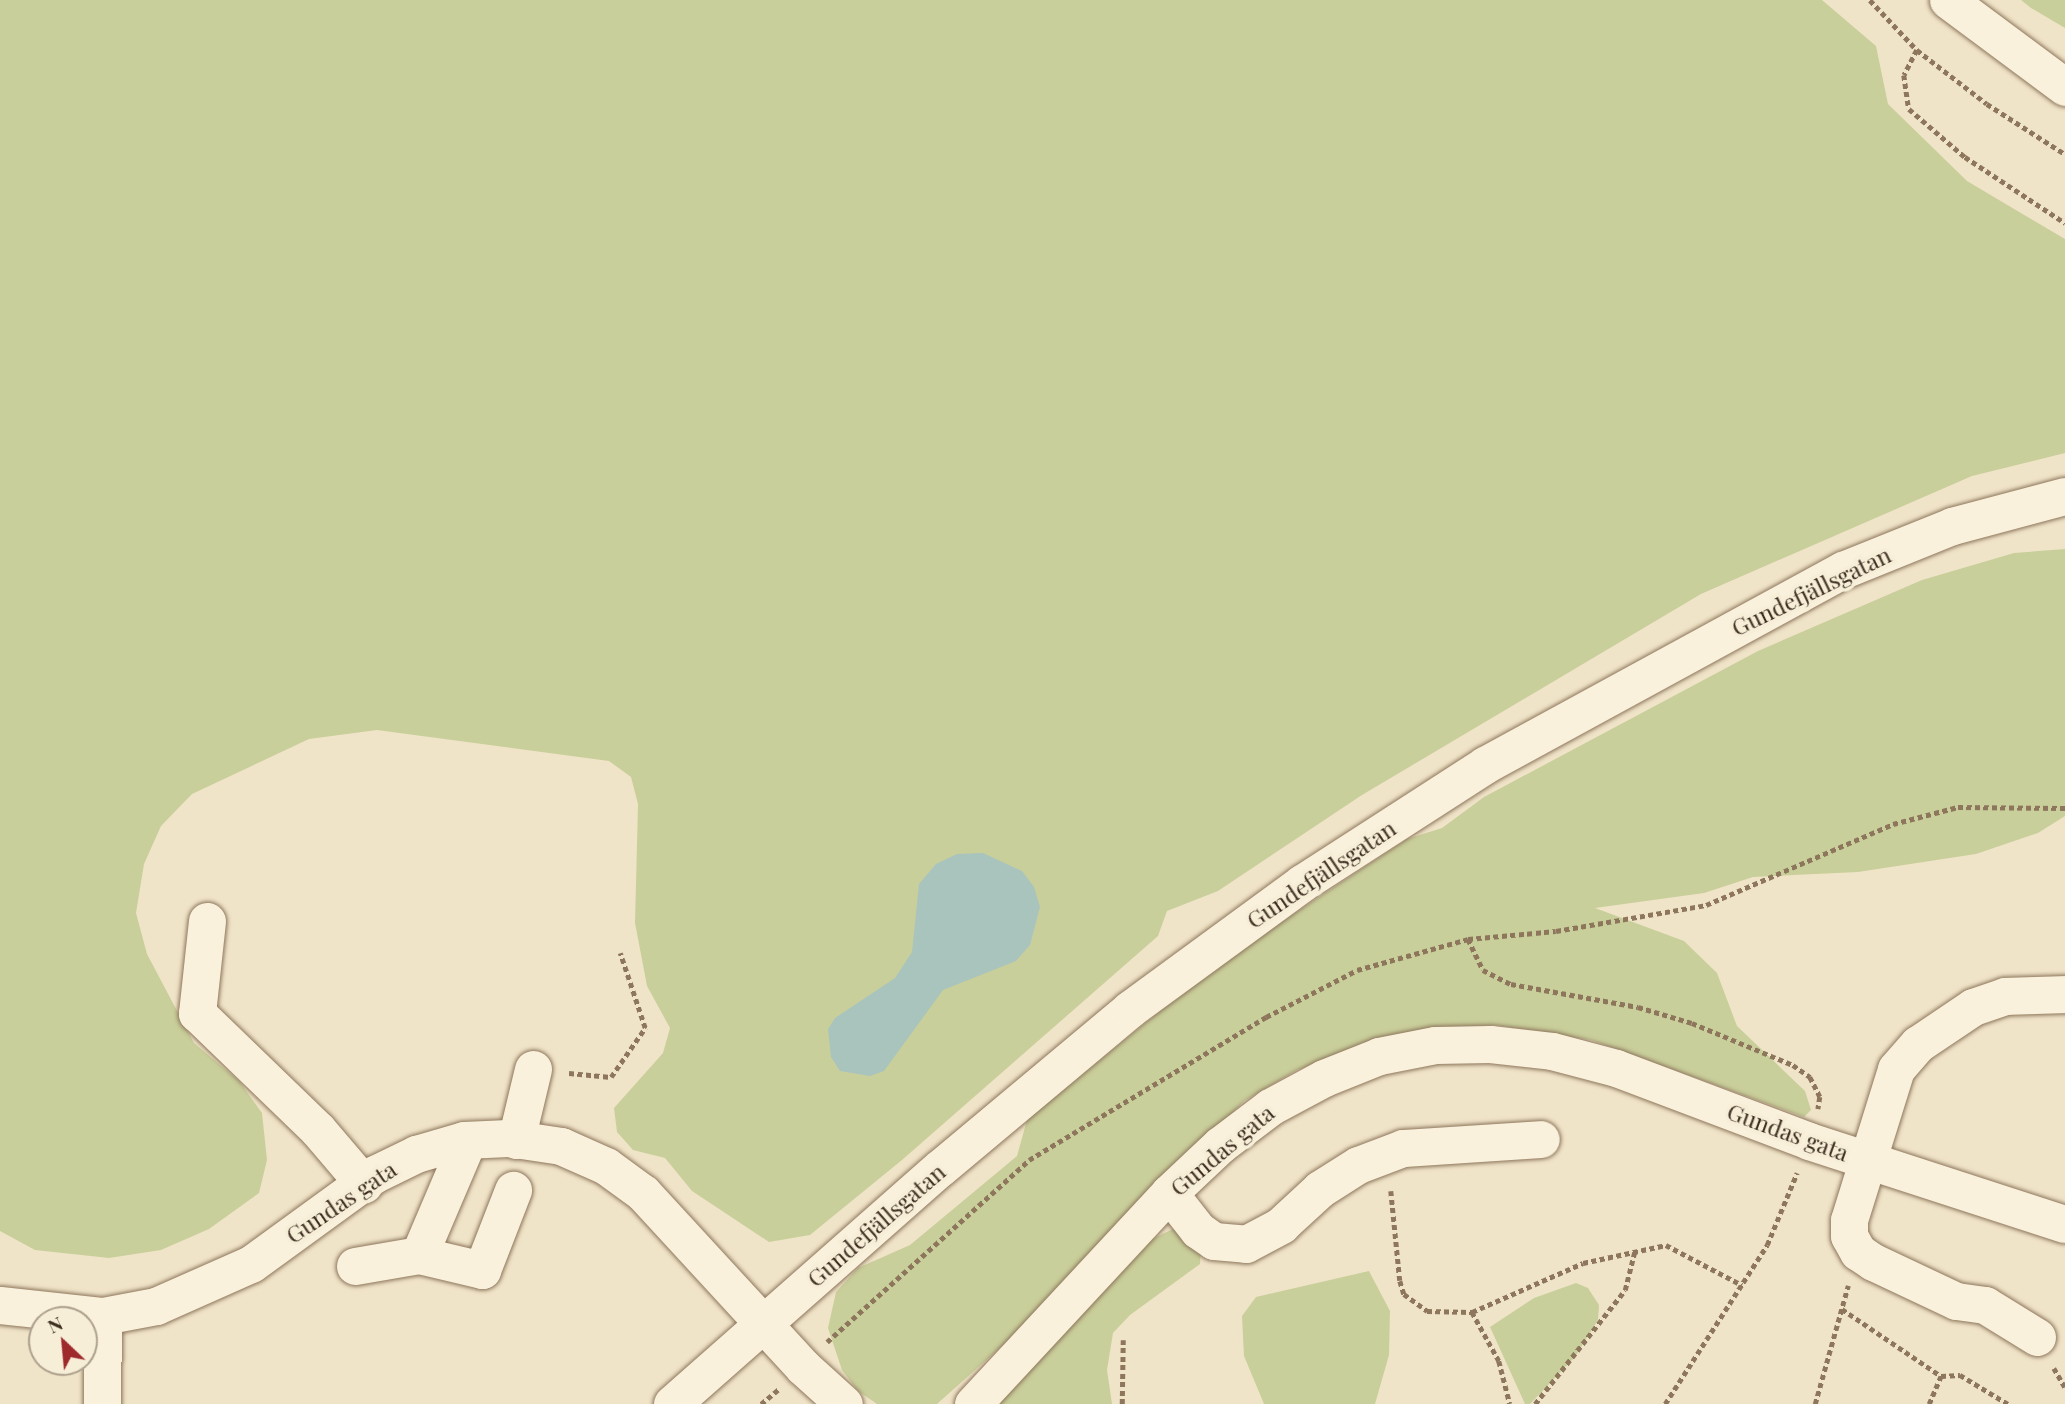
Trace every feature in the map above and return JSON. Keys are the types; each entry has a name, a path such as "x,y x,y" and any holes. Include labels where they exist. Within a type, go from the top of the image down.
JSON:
{"street":[{"path":"1948,0 2065,87"},
{"name":"Gundefjällsgatan","path":"671,1404 940,1168 1130,1009 1302,883 1485,765 1843,570 1952,526 2065,496"},
{"path":"207,921 197,1013 318,1130 364,1184"},
{"name":"Gundas gata","path":"1867,1160 1896,1069 1918,1044 1973,1007 2005,996 2065,994"},
{"name":"Gundas gata","path":"973,1404 1169,1193 1220,1145 1270,1107 1379,1056 1435,1045 1490,1044 1552,1051 1616,1068 1810,1141 2065,1224"},
{"path":"516,1140 533,1069"},
{"path":"1169,1193 1198,1230 1214,1241 1246,1244 1281,1225 1320,1189 1377,1158 1435,1144 1541,1139"},
{"path":"419,1255 468,1140"},
{"name":"Gundas gata","path":"0,1305 103,1316 156,1306 210,1285 251,1264 364,1184 416,1154 468,1140 516,1140 561,1146 606,1166 643,1193 763,1325 844,1404"},
{"path":"1867,1160 1849,1220 1849,1236 1858,1251 1956,1301 1986,1305 2037,1337"},
{"path":"355,1266 419,1255 482,1270 513,1190"},
{"path":"102,1404 103,1316"}],"path":[{"path":"1870,0 1917,50 1987,104 2065,154"},
{"path":"1917,50 1904,75 1909,109 1965,157 2065,223"},
{"path":"1468,939 1483,970 1511,984 1638,1007 1692,1023 1793,1065 1810,1077 1820,1097 1810,1141 1767,1244 1665,1404"},
{"path":"533,1069 611,1077 645,1028 620,953"},
{"path":"1377,1158 1391,1189 1404,1294 1427,1311 1472,1312 1583,1263 1665,1245 1742,1285"},
{"path":"1535,1404 1625,1290 1635,1250"},
{"path":"1815,1404 1858,1251"},
{"path":"1842,1309 1941,1376 1960,1375 2008,1404"},
{"path":"1472,1312 1499,1360 1510,1404"},
{"path":"1122,1404 1123,1340"},
{"path":"1929,1404 1941,1376"}],"green space":[{"path":"0,0 1822,0 1876,46 1888,104 1967,181 2065,239 2065,453 1972,476 1701,594 1362,795 1218,891 1167,911 1158,936 902,1160 810,1235 769,1242 692,1191 665,1158 633,1150 617,1132 614,1108 663,1053 670,1028 647,986 635,923 638,804 631,777 609,761 377,730 309,739 192,794 161,826 144,864 136,913 147,954 194,1043 239,1081 262,1113 267,1160 259,1193 209,1229 161,1250 109,1258 35,1250 0,1231"},
{"path":"2021,0 2065,0 2065,28 2031,8"},
{"path":"2065,549 2065,816 2038,833 1976,854 1858,872 1753,877 1704,893 1595,908 1684,941 1717,973 1737,1026 1805,1091 1811,1110 1804,1117 1591,1040 1496,1025 1422,1029 1359,1046 1297,1070 1244,1101 1021,1329 937,1404 877,1404 858,1391 842,1370 828,1328 836,1292 858,1268 910,1245 1017,1156 1027,1120 1216,965 1407,839 1442,828 1484,797 1758,651 1922,580 2014,553"},
{"path":"1173,1229 1188,1234 1201,1247 1200,1264 1130,1315 1113,1333 1107,1370 1112,1404 998,1404 1150,1240"},
{"path":"1369,1271 1390,1311 1389,1355 1375,1404 1264,1404 1244,1356 1242,1316 1256,1297"},
{"path":"1576,1283 1588,1288 1599,1305 1598,1320 1575,1357 1530,1404 1525,1404 1490,1327 1534,1298"}],"water":[{"path":"983,853 1022,871 1034,887 1040,907 1030,945 1016,961 943,990 884,1071 870,1076 840,1071 831,1057 828,1029 835,1018 895,978 912,952 919,884 936,864 957,854"}]}
